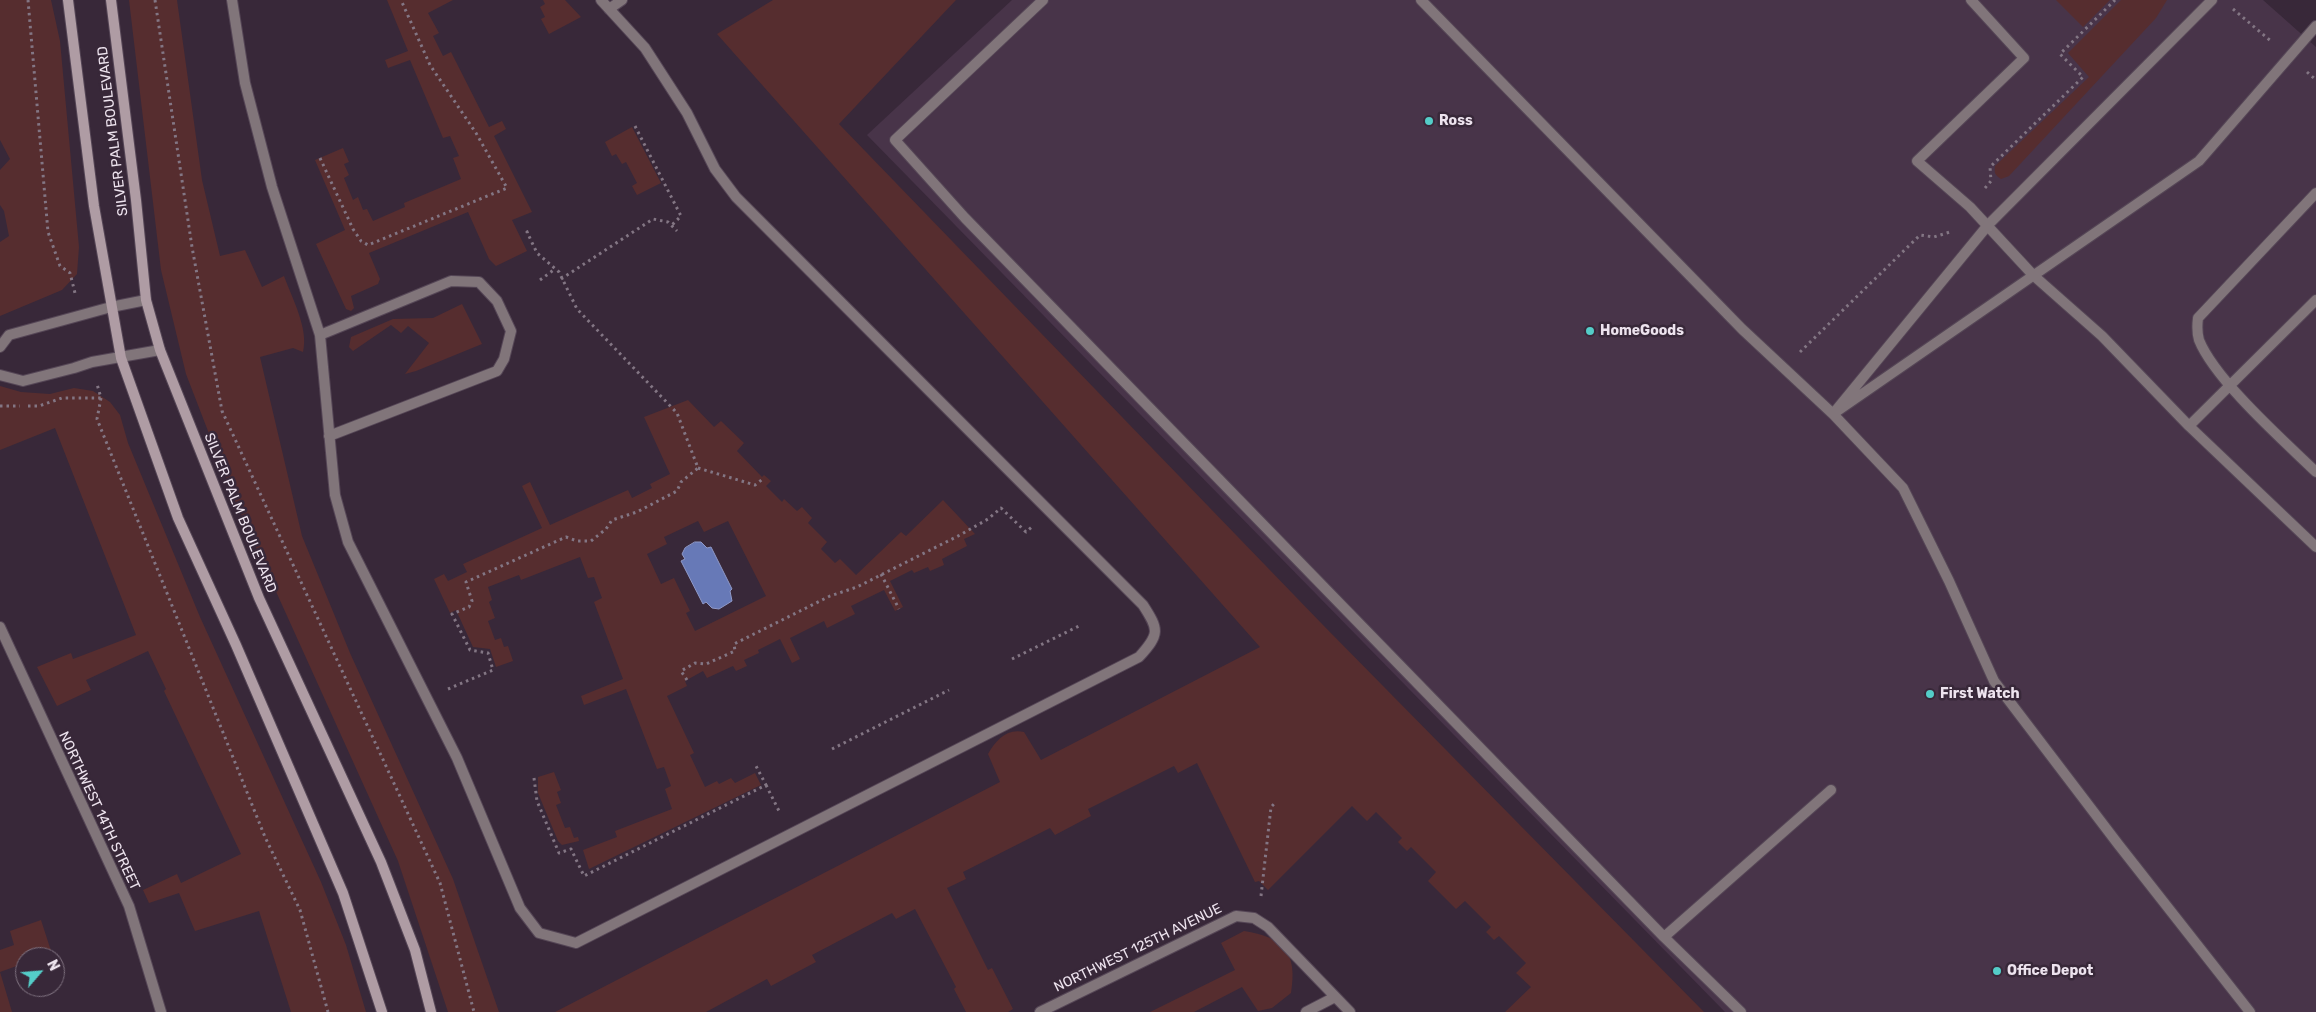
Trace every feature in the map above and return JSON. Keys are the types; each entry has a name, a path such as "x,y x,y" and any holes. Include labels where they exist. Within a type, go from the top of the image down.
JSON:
{"street":[{"name":"SILVER PALM BOULEVARD","path":"68,0 94,206 121,358 178,518 240,654 343,893 382,1012"},
{"name":"SILVER PALM BOULEVARD","path":"111,0 136,200 146,300 160,350 259,598 381,862 415,950 431,1012"},
{"path":"232,0 245,83 272,186 320,335 335,495 348,542 457,758 520,908 539,933 576,943 1138,657 1153,641 1155,624 1143,605 736,196 715,169 687,113 645,48 601,0"},
{"path":"609,9 622,0"},
{"path":"1043,0 895,140 965,218 1664,937 1741,1012"},
{"path":"1421,0 1742,329 1833,414 1903,488 1949,581 1994,682 2250,1012"},
{"path":"1971,0 2024,58 1917,161 1988,225 2033,275 2102,336 2189,426 2316,547"},
{"path":"1833,414 1988,225 2212,0"},
{"path":"1833,414 2199,161 2316,26"},
{"path":"2316,193 2198,318 2197,330 2200,341 2230,385 2316,472"},
{"path":"320,335 451,281 479,282 497,301 511,331 504,359 497,371 330,436"},
{"path":"0,347 9,335 111,307 146,300"},
{"path":"2189,426 2316,300"},
{"path":"0,375 22,381 92,362 160,350"},
{"name":"NORTHWEST 14TH STREET","path":"0,627 128,906 161,1012"},
{"path":"1664,937 1832,790"},
{"name":"NORTHWEST 125TH AVENUE","path":"1040,1012 1236,916 1254,918 1260,921"},
{"path":"1260,921 1350,1012"},
{"path":"1306,1012 1335,997"}],"path":[{"path":"28,0 48,232 60,266 70,273 80,315"},
{"path":"155,0 192,247 222,411 440,883 474,1012"},
{"path":"320,158 353,230 360,241 368,244 507,188 476,133 430,65 401,0"},
{"path":"2230,6 2316,80"},
{"path":"635,126 681,216 671,226"},
{"path":"561,279 653,219 668,222 677,231"},
{"path":"532,230 527,232 537,253 555,269 577,309 677,413 698,468"},
{"path":"540,280 555,269"},
{"path":"92,362 101,398 97,419 265,837 300,910 328,1012"},
{"path":"0,406 39,406 62,398 101,398"},
{"path":"698,468 755,485 764,478"},
{"path":"427,698 493,670 488,653 470,650 452,614 469,607 472,601 466,582 566,537 577,541 591,541 606,529 612,520 637,512 677,491 681,482 698,468"},
{"path":"687,680 681,671 695,663 706,664 734,651 734,644 830,596 857,587 960,536 1002,508 1026,532 1048,510"},
{"path":"881,574 899,609"},
{"path":"1012,659 1081,625"},
{"path":"832,749 950,690"},
{"path":"756,766 790,833"},
{"path":"534,778 537,801 559,854 571,849 584,876 766,785"},
{"path":"1260,921 1271,807 1276,803"}],"shaded area":[{"path":"0,0 51,0 60,41 79,247 77,274 62,290 0,316 0,242 9,236 4,211 0,205 0,170 10,159 0,140"},
{"path":"129,0 177,0 202,180 220,256 245,250 262,287 284,276 295,304 304,334 303,352 293,348 260,357 302,536 350,653 453,879 499,1012 448,1012 398,861 235,501 186,374 161,270"},
{"path":"387,0 453,0 428,13 439,33 433,36 443,56 451,52 489,127 502,121 506,129 494,136 532,212 512,220 527,251 496,266 489,259 468,212 369,253 380,279 378,284 351,296 354,308 351,311 346,309 316,244 345,230 315,160 343,148 349,162 344,164 349,175 344,178 353,200 358,197 363,210 367,209 373,221 405,207 404,203 461,179 453,158 459,156 450,136 443,138 410,60 388,68 385,60 408,51"},
{"path":"543,0 565,0 581,17 549,34 541,19 545,17 540,7 545,4"},
{"path":"773,0 956,0 839,124 1323,625 1704,1012 1505,1012 1531,987 1516,973 1526,963 1499,936 1494,940 1486,932 1491,927 1465,901 1456,909 1428,881 1436,872 1411,847 1407,851 1398,842 1402,838 1376,812 1367,821 1352,806 1268,890 1259,881 1255,882 1197,763 1178,773 1174,766 1088,809 1091,816 1055,835 1050,828 963,872 966,879 947,888 988,970 992,968 1013,1009 1008,1012 966,1012 954,989 956,987 915,909 896,919 892,913 812,955 816,962 771,986 767,979 706,1012 555,1012 1000,782 988,754 1003,736 1012,732 1024,732 1041,760 1260,647 717,34"},
{"path":"1012,0 2263,0 2316,47 2316,1012 1725,1012 867,135"},
{"path":"2056,0 2110,0 2083,27"},
{"path":"2121,0 2167,0 2156,18 2009,176 2001,179 1995,174 1995,166 2089,77 2068,53"},
{"path":"632,127 661,183 637,195 632,186 637,183 626,162 622,164 616,154 612,156 605,142"},
{"path":"462,304 482,344 416,371 405,374 429,343 408,326 401,333 391,325 353,351 349,347 351,337 393,319 433,318"},
{"path":"0,386 21,392 50,394 74,388 93,391 110,402 120,415 128,443 200,617 321,882 346,945 366,1012 291,1012 259,911 195,931 179,893 149,903 143,890 177,874 181,883 241,854 164,691 166,689 148,651 86,680 91,690 57,706 37,667 71,653 73,659 136,635 55,428 0,450"},
{"path":"688,400 714,427 721,421 744,443 737,451 762,477 764,475 771,481 766,486 782,502 784,499 797,511 802,507 812,518 808,523 827,542 821,549 835,563 840,559 856,575 901,532 906,536 943,500 975,534 964,539 967,546 942,559 944,565 930,571 928,567 914,573 912,570 890,581 903,607 895,611 884,590 851,606 855,614 827,628 824,621 790,638 800,659 792,663 780,639 758,650 759,653 744,660 747,666 736,671 733,666 707,678 703,671 685,681 687,686 667,696 694,753 690,755 705,787 717,781 719,784 731,778 735,783 755,773 761,785 589,869 583,850 617,837 615,831 672,809 665,789 671,786 664,767 657,769 626,689 584,705 581,696 623,679 594,602 602,598 594,577 588,578 580,557 521,580 519,575 488,587 492,600 489,602 495,618 488,621 495,640 501,638 504,647 508,646 513,661 496,667 490,649 473,647 456,610 450,613 434,579 444,574 448,581 467,572 463,564 542,528 522,486 530,482 550,525 628,490 632,498 652,488 650,484 670,474 644,417","holes":["698,521 704,532 728,521 766,596 695,631 686,613 690,611 674,578 661,584 647,554 667,544 664,537"]},
{"path":"554,772 561,790 557,792 561,803 556,805 565,828 570,827 574,838 578,837 579,841 562,845 558,841 538,793 538,777"},
{"path":"41,920 50,947 15,947 15,967 0,972 0,950 14,945 10,931"},
{"path":"1244,931 1269,937 1285,949 1292,967 1291,993 1272,1008 1258,1011 1242,987 1194,1012 1150,1012 1235,970 1221,943"},
{"path":"0,972 12,1012 0,1012"}],"water":[{"path":"695,542 701,542 707,548 711,547 732,589 730,591 732,601 719,609 712,608 706,602 703,604 681,561 685,559 682,554 685,548"}],"place":[{"name":"Ross","path":"1429,121"},
{"name":"HomeGoods","path":"1590,331"},
{"name":"First Watch","path":"1930,694"},
{"name":"Office Depot","path":"1997,971"}]}
